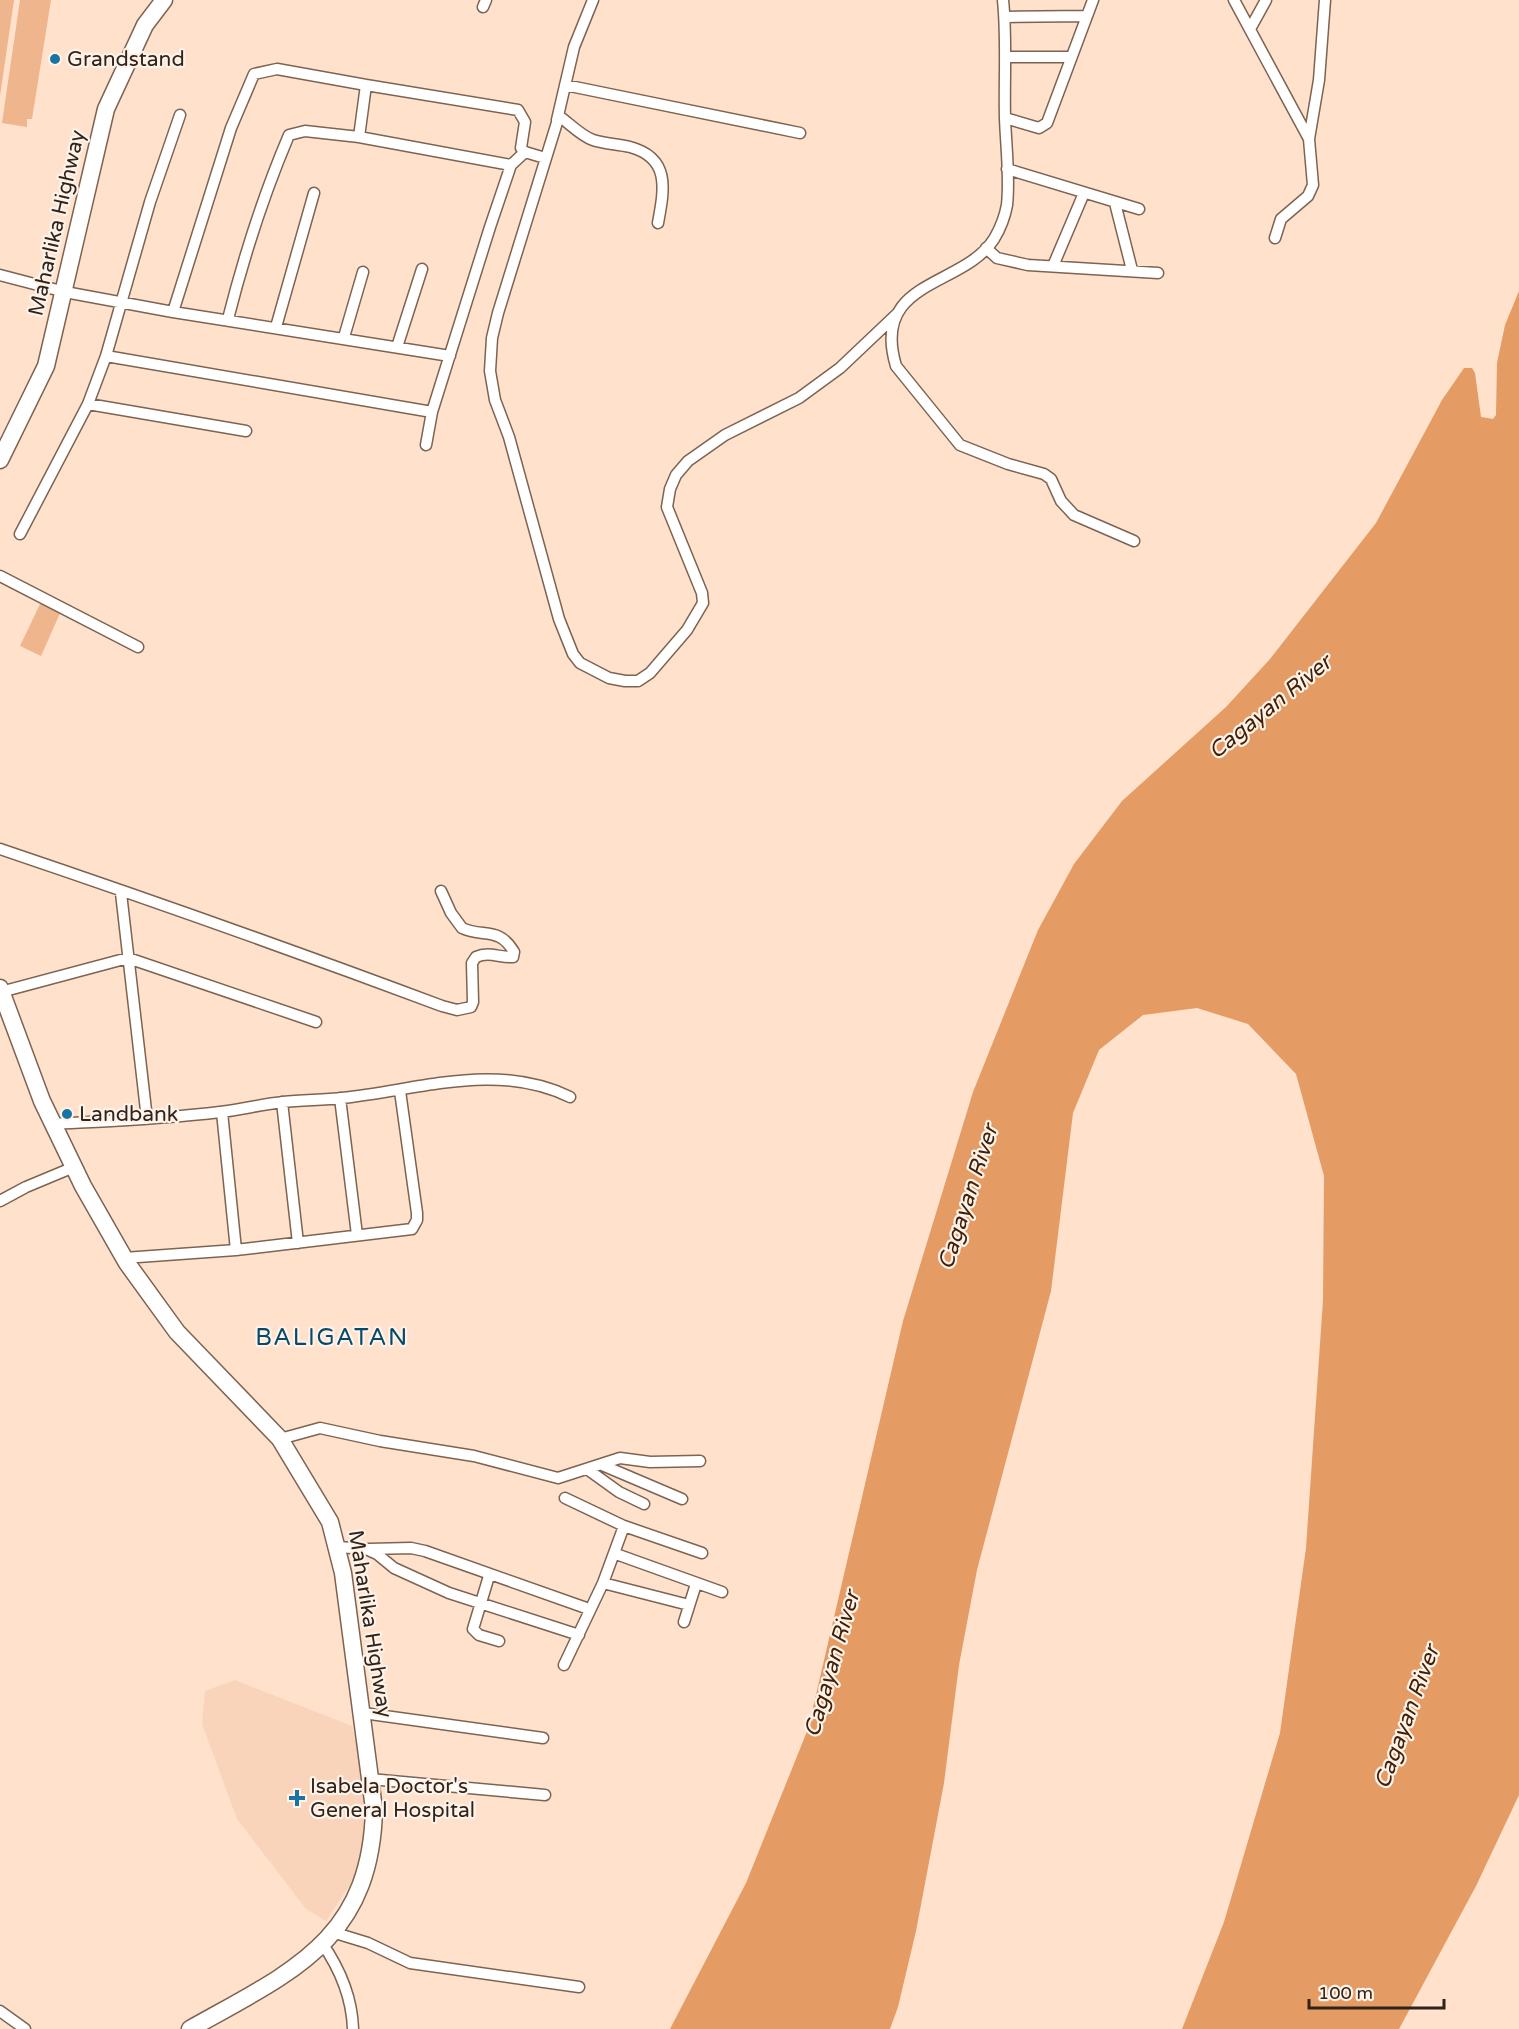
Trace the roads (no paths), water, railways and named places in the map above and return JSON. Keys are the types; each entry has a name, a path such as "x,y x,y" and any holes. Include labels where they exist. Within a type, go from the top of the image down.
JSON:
{"highway":[{"name":"Maharlika Highway","path":"0,459 46,366 106,109 145,25 164,0"},
{"name":"Maharlika Highway","path":"1,990 52,1124 124,1258 177,1332 280,1439 330,1522 338,1547 363,1713 370,1779 373,1839 368,1866 357,1896 327,1937 282,1977 190,2029"}],"street":[{"path":"559,116 557,120 574,47 593,0"},
{"path":"559,116 498,313 492,338 490,371 495,400 509,437 559,619 573,654 589,670 609,678 625,681 645,678 700,612 702,594 667,507 670,489 676,474 688,461 725,435 799,398 840,368 919,291 971,261 986,248 1003,219 1007,205 1003,0"},
{"path":"1005,118 1032,127 1039,128 1045,124 1093,0"},
{"path":"1234,0 1309,139"},
{"path":"1250,28 1266,0"},
{"path":"1275,238 1281,219 1312,190 1309,139 1319,80 1325,0"},
{"path":"1005,17 1087,16"},
{"path":"1005,57 1071,57"},
{"path":"173,312 231,129 254,74 277,69 518,110 525,122 520,144 525,152 545,158"},
{"path":"359,137 366,85"},
{"path":"566,85 800,134"},
{"path":"20,534 88,404 106,356 180,115"},
{"path":"559,116 591,140 640,150 656,162 662,172 663,183 658,223"},
{"path":"228,319 261,204 289,135 305,131 359,137 511,165"},
{"path":"426,446 432,412 511,165 525,152"},
{"path":"1007,169 1138,209"},
{"path":"276,327 314,193"},
{"path":"1053,266 1084,193"},
{"path":"1115,203 1132,270"},
{"path":"986,248 997,258 1010,262 1158,273"},
{"path":"397,346 422,269"},
{"path":"344,338 363,272"},
{"path":"0,275 65,292 121,303 450,356"},
{"path":"897,314 892,332 892,353 896,366 960,445 1008,464 1044,474 1051,479 1061,501 1074,514 1134,541"},
{"path":"106,356 432,412"},
{"path":"88,404 246,431"},
{"path":"0,576 138,647"},
{"path":"0,849 247,933 442,1006 461,1010 471,1007 473,1002 472,963 476,957 490,954 509,958 513,957 514,952 507,942 495,934 462,928 451,913 441,891"},
{"path":"121,892 147,1119"},
{"path":"1,990 128,958 316,1022"},
{"path":"52,1124 222,1112 282,1102 400,1091 467,1078 504,1078 540,1084 570,1097"},
{"path":"124,1258 236,1250 411,1229 417,1220 400,1091"},
{"path":"340,1098 357,1235"},
{"path":"282,1102 298,1243"},
{"path":"222,1112 236,1250"},
{"path":"0,1201 26,1187 74,1167"},
{"path":"280,1439 320,1428 380,1441 474,1456 558,1478 620,1458 650,1462 700,1461"},
{"path":"602,1465 682,1499"},
{"path":"587,1469 619,1492 644,1504"},
{"path":"565,1498 624,1526 702,1554"},
{"path":"564,1665 616,1554 624,1526"},
{"path":"338,1547 411,1548 589,1609"},
{"path":"366,1549 377,1554 394,1568 449,1593 579,1635"},
{"path":"616,1554 722,1592"},
{"path":"489,1576 473,1629 479,1635 499,1641"},
{"path":"603,1583 689,1605"},
{"path":"684,1622 696,1584"},
{"path":"363,1713 543,1738"},
{"path":"370,1779 545,1795"},
{"path":"353,2029 351,2009 343,1980 327,1937 368,1943 410,1963 579,1987"},
{"path":"0,2011 25,2029"}],"water":[{"name":"Cagayan River","path":"1519,291 1519,1795 1476,1886 1399,2029 1182,2029 1224,1922 1280,1733 1306,1548 1323,1300 1324,1176 1296,1074 1248,1024 1197,1008 1143,1015 1099,1050 1073,1113 1051,1291 977,1570 959,1665 944,1783 916,1931 898,2007 890,2029 670,2029 746,1883 808,1729 903,1321 973,1092 1038,930 1074,864 1122,801 1226,707 1270,659 1376,523 1442,400 1464,368 1472,368 1475,373 1481,417 1493,419 1496,415 1497,363 1505,325"}],"place":[{"name":"Grandstand","path":"55,59"},
{"name":"Landbank","path":"67,1114"},
{"name":"Isabela Doctor's General Hospital","path":"297,1798"}],"district":[{"name":"BALIGATAN","path":"332,1337"}]}
